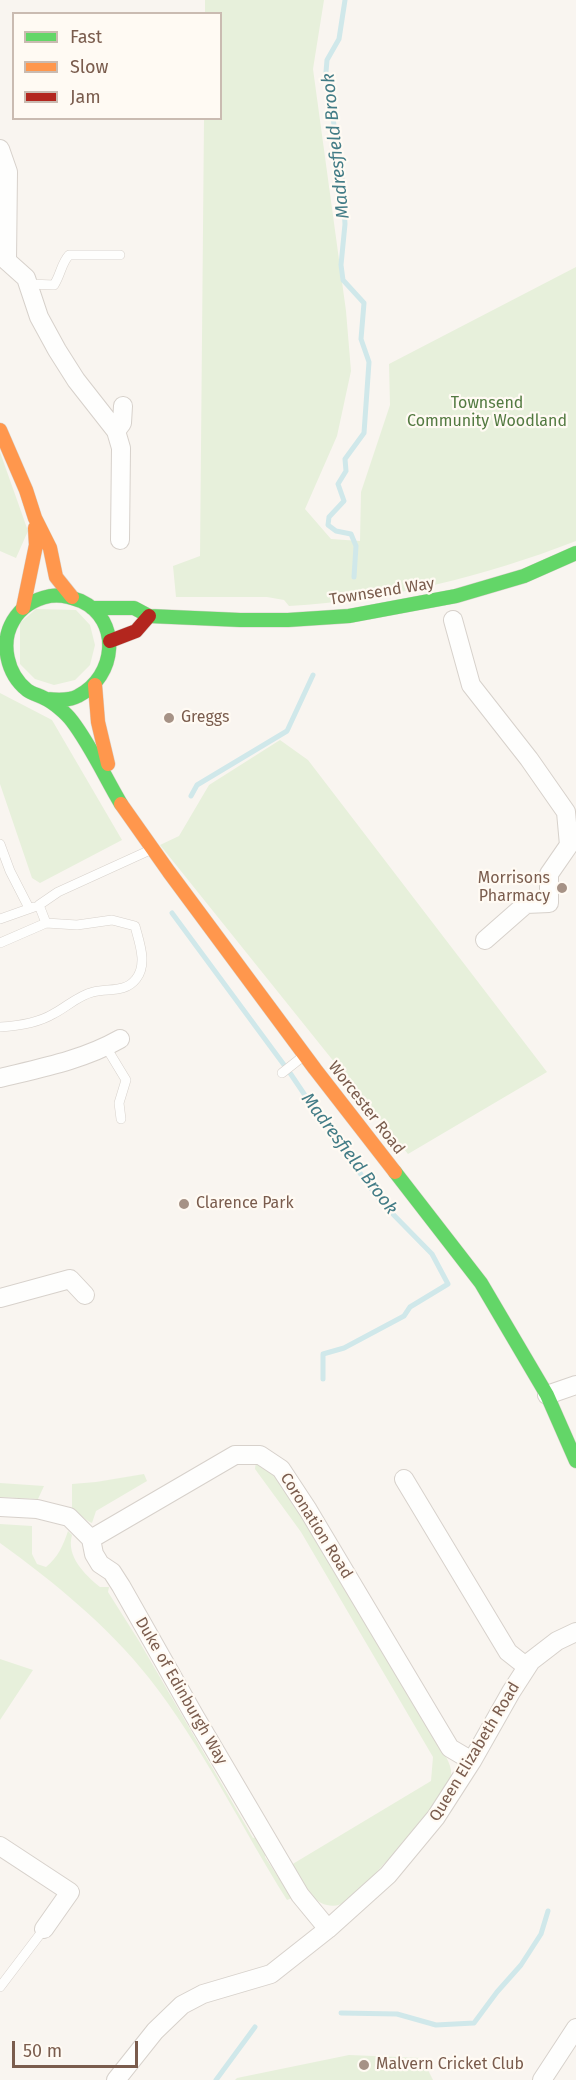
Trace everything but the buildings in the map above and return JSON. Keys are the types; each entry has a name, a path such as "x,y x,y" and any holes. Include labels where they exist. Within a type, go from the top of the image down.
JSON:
{"main road":[{"path":"0,430 26,490 35,518 50,548 56,577 72,597"},
{"path":"23,608 36,545 35,518"},
{"name":"Townsend Way","path":"92,608 134,608 149,616 288,620 372,614 456,596 524,576 576,553"},
{"path":"54,595 72,597 92,608 100,616 108,632 110,653 102,675 95,685 77,696 63,700 47,699 28,691 15,677 7,661 3,637 23,608 41,598 54,595"},
{"path":"110,641 136,631 149,616"},
{"path":"95,685 98,722 112,759 112,786"},
{"name":"Worcester Road","path":"47,699 71,720 128,814 300,1059 481,1282 548,1395 576,1461"}],"street":[{"path":"0,149 8,172 8,261 26,278 39,318 76,380 116,431 121,448 120,540"},
{"path":"116,431 122,423 123,406"},
{"path":"453,620 471,685 529,759 566,812 572,845 549,874 549,903 526,904 484,940"},
{"path":"0,1078 72,1060 113,1043"},
{"path":"0,1298 70,1279 85,1295"},
{"path":"548,1395 576,1385"},
{"name":"Coronation Road","path":"91,1539 235,1455 260,1455 281,1469 308,1510 450,1748 472,1761"},
{"path":"404,1479 414,1510 508,1652 527,1667"},
{"name":"Duke of Edinburgh Way","path":"0,1507 37,1509 69,1517 91,1539 94,1554 100,1564 112,1572 121,1586 300,1894 328,1929"},
{"name":"Queen Elizabeth Road","path":"116,2080 155,2031 182,2005 203,1994 271,1974 328,1929 388,1875 436,1817 531,1661 557,1641 576,1632"},
{"path":"0,1846 70,1892 44,1929"},
{"path":"542,2080 576,2028"}],"lane":[{"path":"29,284 54,285 61,274 62,262 69,255 120,255"},
{"path":"0,844 10,871 29,909"},
{"path":"0,919 39,905 58,892 152,849"},
{"path":"39,905 46,923"},
{"path":"0,943 46,923 77,925 112,920 135,926 143,961 137,978 126,988 94,992 74,1000 53,1015 19,1026 0,1028"},
{"path":"113,1043 126,1080 119,1103 121,1119"},
{"path":"282,1073 300,1059"},
{"path":"0,1987 44,1929"}],"green space":[{"name":"Townsend Community Woodland","path":"205,0 324,0 313,69 346,311 351,371 337,436 305,509 331,539 360,541 361,492 390,405 389,364 576,267 576,541 471,576 363,598 289,606 284,600 267,597 176,597 173,566 200,556 204,120 222,120 222,12 205,12"},
{"path":"0,452 28,531 16,558 0,551"},
{"path":"36,609 76,610 90,625 95,645 90,665 75,680 54,685 35,679 20,664 20,623"},
{"path":"0,693 52,720 122,840 40,883 32,878 0,784"},
{"path":"280,740 308,760 547,1072 408,1154 160,845 179,836 209,785"},
{"path":"256,1461 279,1474 441,1748 451,1770 451,1778 446,1788 405,1841 357,1892 338,1905 327,1905 316,1899 306,1889 291,1865 431,1781 433,1757 301,1532 255,1469"},
{"path":"144,1474 147,1481 96,1511 92,1523 72,1509 72,1484"},
{"path":"0,1483 44,1486 38,1499 0,1497"},
{"path":"0,1524 32,1526 32,1554 37,1564 46,1567 60,1551 68,1531 72,1535 72,1550 78,1564 100,1587 109,1587 108,1592 139,1641 253,1838 260,1836 268,1849 265,1857 292,1898 287,1900 204,1759 169,1704 149,1678 98,1623 41,1574 0,1543"},
{"path":"0,1659 33,1670 0,1720"},
{"name":"Malvern Cricket Club","path":"349,2055 422,2058 433,2080 235,2080 237,2078"}],"waterway":[{"name":"Madresfield Brook","path":"345,0 339,39 327,60 326,72 342,178 345,224 341,265 343,280 364,303 361,339 369,362 364,433 345,459 346,471 338,484 344,501 329,517 328,525 336,531 351,534 356,546 354,577"},
{"name":"Madresfield Brook","path":"191,796 197,785 287,731 313,675"},
{"name":"Madresfield Brook","path":"172,913 290,1073 381,1202 432,1254 448,1284 410,1307 404,1316 344,1348 323,1354 323,1379"},
{"path":"341,2013 397,2014 436,2025 474,2023 521,1965 541,1934 548,1911"},
{"path":"216,2080 255,2027"}],"traffic: fast":[{"path":"92,608 134,608 149,616 240,620 349,616 456,596 524,576 576,553"},
{"path":"47,699 71,699 91,687 100,676 109,648 108,634 103,621 94,610 81,601 66,596 44,597 29,604 20,612 13,621 7,639 6,648 10,667 20,683 29,691 55,705 72,721 92,751 121,804"},
{"path":"395,1172 481,1283 547,1395 576,1461"}],"traffic: slow":[{"path":"0,430 26,490 35,518 50,548 56,577 72,597"},
{"path":"23,608 36,545 35,528"},
{"path":"95,685 98,722 108,764"},
{"path":"121,804 315,1069 395,1172"}],"traffic: jam":[{"path":"110,641 136,631 149,616"}],"place":[{"name":"Greggs","path":"169,718"},
{"name":"Morrisons Pharmacy","path":"562,888"},
{"name":"Clarence Park","path":"184,1204"},
{"name":"Malvern Cricket Club","path":"364,2065"}]}
